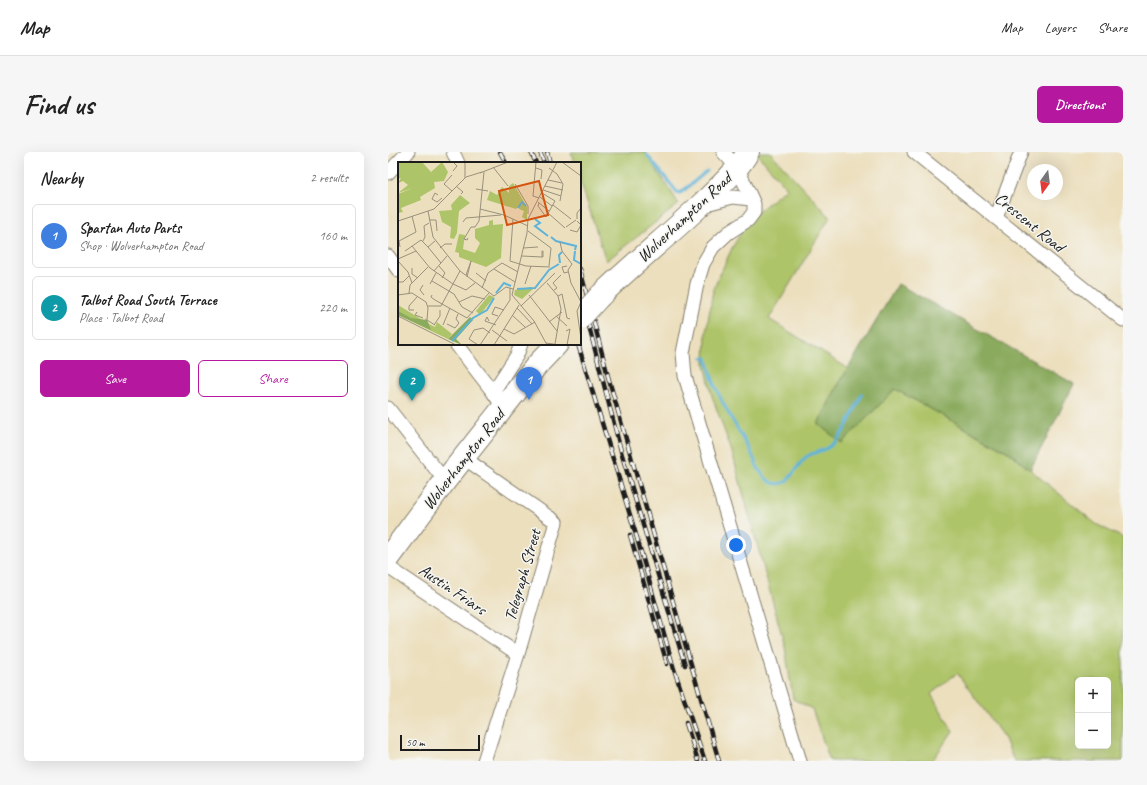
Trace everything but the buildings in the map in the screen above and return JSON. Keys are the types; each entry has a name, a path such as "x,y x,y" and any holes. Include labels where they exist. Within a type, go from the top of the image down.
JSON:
{"highway":[{"name":"Wolverhampton Road","path":"581,317 600,296 631,267 701,205 736,157"},
{"name":"Wolverhampton Road","path":"389,556 464,458 498,400 537,365 556,345"}],"street":[{"path":"398,162 408,152"},
{"path":"452,152 457,162"},
{"name":"Crescent Road","path":"914,152 1123,320"},
{"path":"996,218 1021,152"},
{"path":"736,157 754,204 754,212 748,220 728,232 713,247 703,264 697,284 683,353 685,376 800,761"},
{"path":"388,173 398,162"},
{"path":"701,205 733,197 751,199"},
{"path":"388,256 398,270"},
{"path":"457,345 498,400"},
{"path":"498,400 521,345"},
{"path":"388,408 445,481"},
{"name":"Telegraph Street","path":"464,458 556,522 518,654"},
{"name":"Austin Friars","path":"389,556 518,654"},
{"path":"484,761 518,654"}],"green space":[{"path":"571,152 645,152 679,204 606,261 581,183 581,162 574,162"},
{"path":"760,152 770,152 830,217 769,319 849,369 837,387 818,424 842,443 895,389 1010,453 1096,524 1123,538 1123,761 1014,761 1005,739 957,673 931,694 953,731 932,761 830,761 812,709 793,699 785,647 732,452 712,396 705,364 706,333 713,290 732,248 749,219 787,188 757,154"},
{"path":"898,284 1074,384 1030,470 1010,453 895,389 842,443 818,424 837,387"}],"waterway":[{"path":"647,155 677,192 680,193 707,171"},
{"path":"703,358 707,358 719,394 750,450 759,470 765,478 775,484 786,482 806,457 826,449 834,443 844,430 862,394"}],"railway":[{"path":"500,152 505,162"},
{"path":"531,152 536,162"},
{"path":"540,152 544,162"},
{"path":"547,152 550,162"},
{"path":"581,273 609,380 719,761"},
{"path":"583,303 622,455 685,665"},
{"path":"578,345 637,538 674,669 705,761"},
{"path":"630,535 667,664"},
{"path":"686,723 698,761"}],"place":[{"name":"Spartan Auto Parts","path":"529,400"},
{"name":"Talbot Road South Terrace","path":"412,401"}]}
